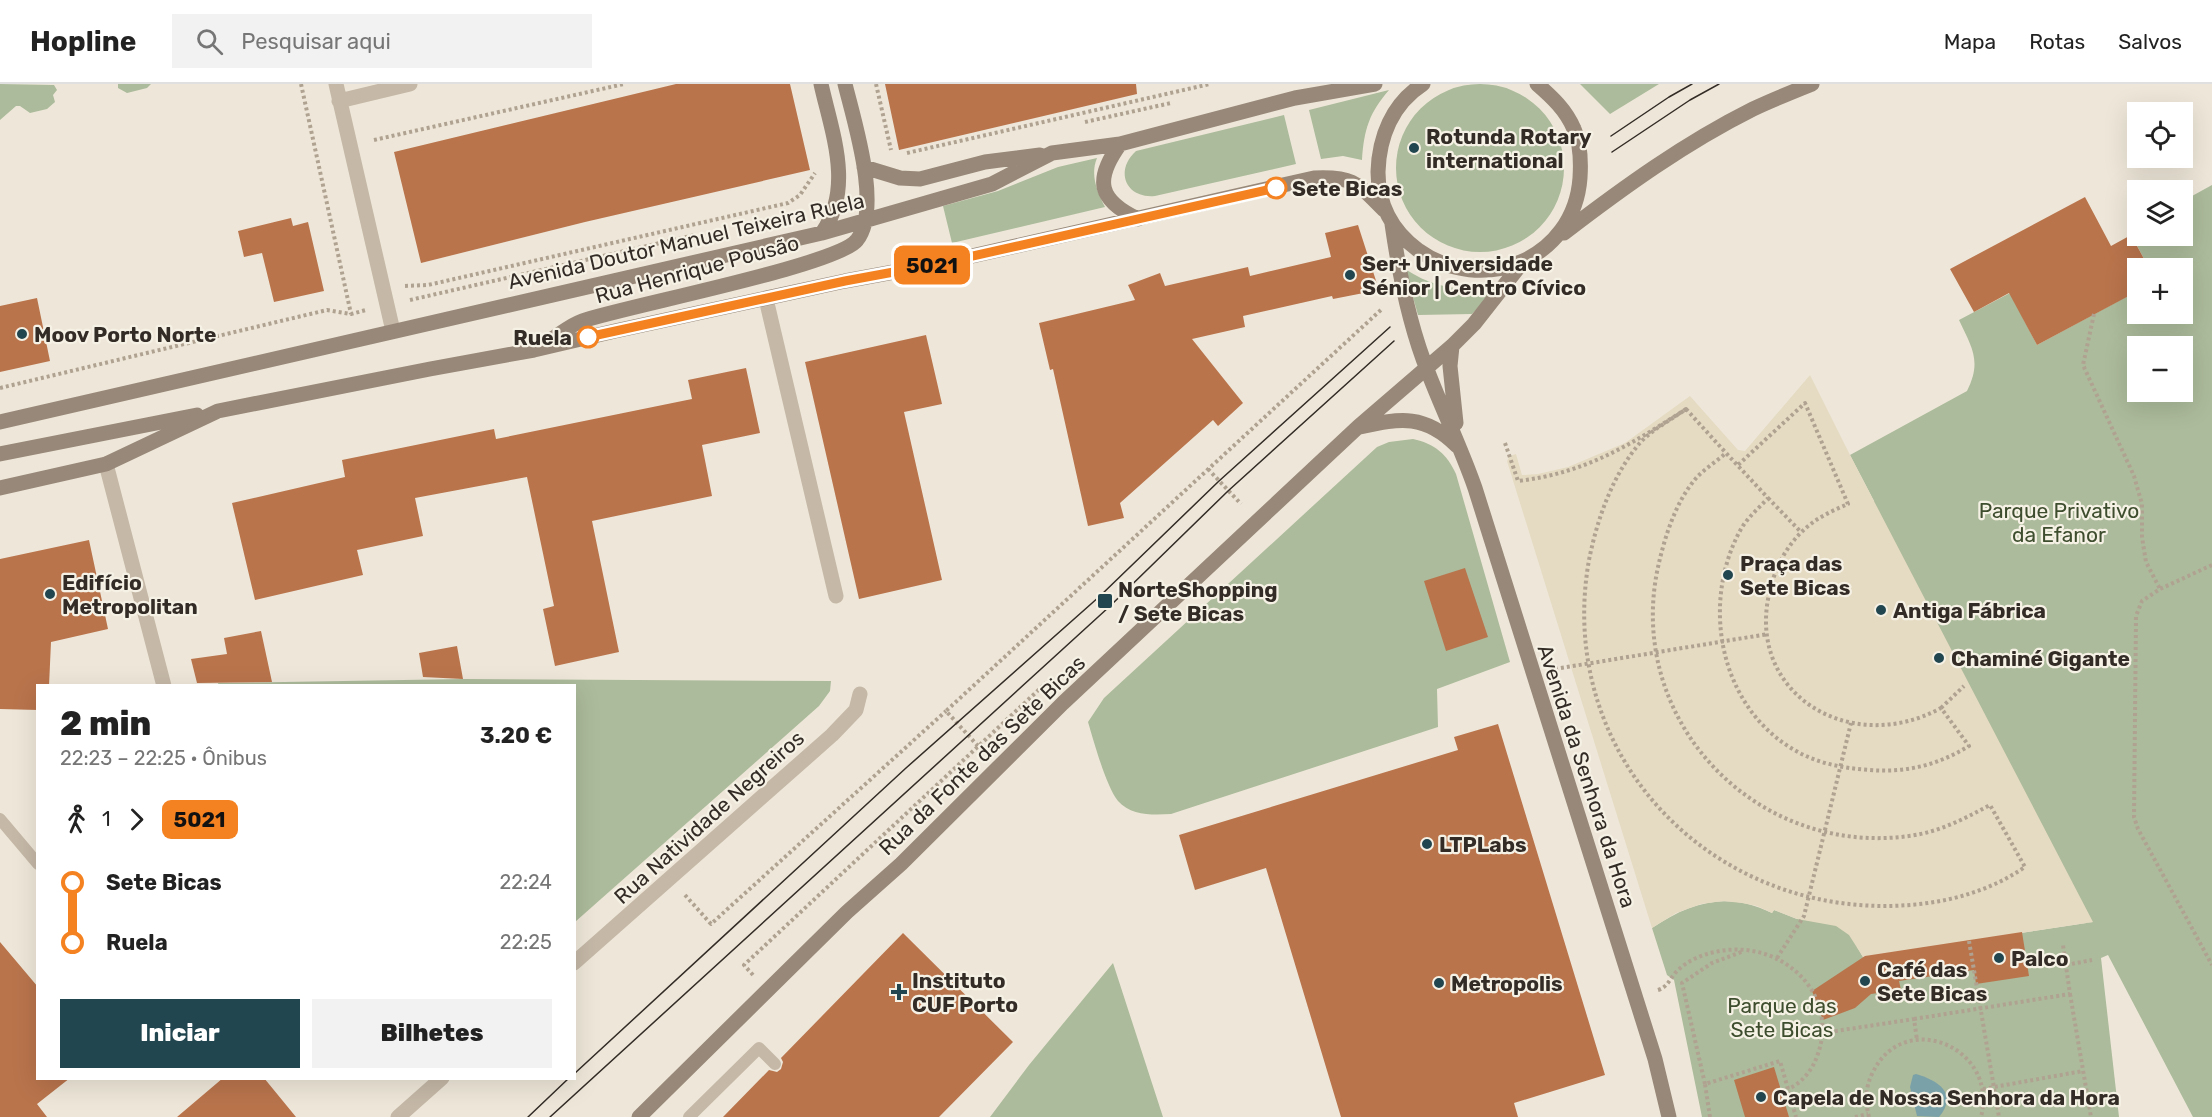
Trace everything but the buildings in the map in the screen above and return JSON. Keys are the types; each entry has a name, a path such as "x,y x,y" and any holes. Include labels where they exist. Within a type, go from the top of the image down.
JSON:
{"main road":[{"name":"Rua Henrique Pousão","path":"821,84 839,166 839,197 831,220 822,233"},
{"path":"845,84 864,167 867,196 865,222"},
{"path":"1309,95 1322,84"},
{"name":"Avenida Doutor Manuel Teixeira Ruela","path":"0,422 822,233 992,184 1052,153 1120,144 1309,95 1375,84"},
{"path":"1388,217 1378,185 1378,151 1389,119 1410,92 1423,84"},
{"path":"1537,84 1558,103 1575,130 1582,161 1579,192 1568,222 1547,246"},
{"path":"0,454 534,350 766,298 937,264 1314,178 1345,179 1358,184 1407,242 1432,260 1461,270 1492,271 1522,263 1617,193 1681,151 1753,109 1812,84"},
{"path":"1120,144 1110,158 1104,173 1104,189 1109,201 1120,211 1138,219"},
{"path":"864,167 900,178 920,179 985,162 1052,153"},
{"name":"Avenida da Senhora da Hora","path":"1388,217 1405,297 1426,370 1461,450 1655,1059 1669,1117"},
{"name":"Rua Henrique Pousão","path":"534,350 580,322 788,268 840,252 857,241 865,222"},
{"name":"Rua da Fonte das Sete Bicas","path":"639,1117 847,912 901,864 1063,703 1358,427 1452,346 1474,324 1522,263"},
{"name":"Avenida da Senhora da Hora","path":"1452,346 1450,366 1452,402 1461,450"},
{"path":"0,488 106,464 218,411"},
{"path":"1358,427 1400,419 1417,421 1439,430 1461,450"}],"street":[{"path":"336,84 393,331"},
{"path":"339,101 410,84"},
{"path":"766,298 836,596"},
{"path":"106,464 163,684"},
{"name":"Rua Natividade Negreiros","path":"576,961 845,723 856,710 860,694"},
{"path":"398,1117 439,1080"}],"lane":[{"path":"0,819 36,862"},
{"path":"689,1117 759,1048 775,1064"}],"path":[{"path":"301,84 351,314"},
{"path":"374,140 624,84"},
{"path":"876,84 894,156"},
{"path":"905,153 1210,84"},
{"path":"1077,124 1180,102"},
{"path":"397,286 428,285 788,203 800,195 815,173 822,170"},
{"path":"407,301 698,235"},
{"path":"670,879 711,924 1392,300"},
{"path":"0,388 327,310 351,314 373,309"},
{"path":"2094,314 2083,365 2133,476 2142,504 2142,537 2146,562 2160,589"},
{"path":"1738,465 1805,403 1848,504 1821,517 1802,532 1783,556 1775,572 1769,594 1768,634 1778,667 1792,689 1816,710 1833,719 1868,726 1897,725 1941,708 1964,686"},
{"path":"1504,443 1518,481 1554,476 1582,467 1629,446 1686,409"},
{"path":"1686,409 1802,532"},
{"path":"1686,409 1640,442 1621,469 1600,518 1585,582 1589,665 1600,706 1615,744 1638,783 1667,817 1700,846 1735,869 1774,888 1808,898 1873,906 1911,906 1933,903 1985,888 2025,867 1989,805 1946,827 1910,836 1853,837 1823,831 1794,822 1756,803 1711,765 1692,742 1676,716 1656,653 1653,606 1655,581 1668,532 1683,498 1694,482 1726,453"},
{"path":"1208,469 1241,505"},
{"path":"1768,498 1742,528 1727,564 1720,601 1721,642 1732,677 1741,695 1760,722 1789,747 1813,759 1840,768 1911,769 1934,764 1954,756 1969,746 1941,708"},
{"path":"2212,565 2160,589 2142,601 2136,616 2134,817 2138,830 2212,965"},
{"path":"1549,669 1589,665 1768,634"},
{"path":"946,711 978,746"},
{"path":"1777,958 1804,916 1851,723"},
{"path":"768,991 744,965 988,736"},
{"path":"1969,941 1999,1117"},
{"path":"2063,945 2091,1117"},
{"path":"1710,1117 1705,1084 1682,983 1712,963 1751,950"},
{"path":"1671,978 1683,966 1699,957 1719,952 1751,950 1777,958 1796,972 1812,991 1822,1015 1822,1033 1820,1050 1814,1064 1802,1079 1788,1089"},
{"path":"2066,965 2092,960"},
{"path":"1822,1033 2070,994"},
{"path":"1914,1019 1917,1040"},
{"path":"1855,1117 1868,1116 1867,1087 1878,1063 1899,1045 1917,1040 1937,1041 1964,1055 1977,1071 1983,1089 1981,1117"},
{"path":"1705,1084 1780,1061 1796,1117"},
{"path":"1983,1089 2083,1071"}],"green space":[{"path":"0,84 54,85 57,90 53,95 55,102 47,109 30,113 16,106 0,120"},
{"path":"118,84 151,84 147,88 127,93 118,88"},
{"path":"1480,84 1512,91 1527,98 1539,109 1550,121 1557,136 1564,168 1557,200 1550,215 1539,227 1527,238 1512,245 1480,252 1448,245 1433,238 1421,227 1410,215 1403,200 1396,168 1403,136 1410,121 1421,109 1433,98 1448,91"},
{"path":"1580,84 1659,84 1610,114"},
{"path":"1389,90 1372,114 1364,140 1362,160 1343,156 1321,159 1309,110"},
{"path":"1284,115 1296,164 1155,196 1137,193 1126,182 1126,167 1136,151"},
{"path":"1097,158 1094,177 1105,207 952,243 943,206 998,191 1058,167"},
{"path":"2212,185 2212,1117 2193,1117 2108,955 2101,958 2119,1117 1702,1117 1674,980 1667,975 1652,928 1695,906 1725,901 1756,906 1772,913 1774,910 1797,919 1874,501 1850,455 1967,391 1974,371 1974,363 1971,347 1959,320 2010,293 2037,345 2127,296 2127,324 2193,324 2193,258 2144,258 2137,246 2193,246 2193,195","holes":["2093,922 1863,957 1857,947"]},
{"path":"1405,269 1427,281 1449,287 1496,288 1472,314 1418,315"},
{"path":"1413,439 1434,447 1444,455 1456,474 1510,662 1437,689 1438,727 1171,814 1143,814 1123,806 1109,785 1088,722 1104,698 1377,447 1389,442"},
{"path":"463,679 831,681 830,691 819,706 576,921 576,684 218,683"},
{"path":"1113,963 1163,1117 990,1117 1029,1065"}],"shaded area":[{"name":"Praça das Sete Bicas","path":"1810,375 2093,922 1863,957 1849,935 1836,926 1797,919 1774,910 1772,913 1757,906 1742,903 1723,901 1701,904 1676,913 1652,928 1507,461 1510,456 1516,454 1522,475 1568,467 1625,443 1690,396 1738,450 1745,451"}],"water":[{"path":"1916,1074 1938,1084 1946,1094 1945,1109 1939,1117 1917,1116 1910,1087 1913,1075"}],"tram line":[{"path":"1611,136 1692,84"},
{"path":"1612,152 1690,100 1719,84"},
{"path":"576,1072 906,768 1100,596 1219,481 1390,327"},
{"path":"550,1117 1109,607 1228,491 1394,341"},
{"path":"528,1117 567,1080"}],"bus line":[{"name":"5021","path":"588,337 845,281 937,264 1276,188"}],"place":[{"name":"Rotunda Rotary international","path":"1414,148"},
{"name":"Sete Bicas","path":"1276,188"},
{"name":"Ser+ Universidade Sénior | Centro Cívico","path":"1350,275"},
{"name":"Moov Porto Norte","path":"22,334"},
{"name":"Ruela","path":"588,337"},
{"name":"Praça das Sete Bicas","path":"1728,575"},
{"name":"Edifício Metropolitan","path":"50,594"},
{"name":"NorteShopping / Sete Bicas","path":"1105,601"},
{"name":"Antiga Fábrica","path":"1881,610"},
{"name":"Chaminé Gigante","path":"1939,658"},
{"name":"LTPLabs","path":"1427,844"},
{"name":"Palco","path":"1999,958"},
{"name":"Café das Sete Bicas","path":"1865,981"},
{"name":"Metropolis","path":"1439,983"},
{"name":"Instituto CUF Porto","path":"899,992"},
{"name":"Capela de Nossa Senhora da Hora","path":"1761,1097"}],"park label":[{"name":"Parque Privativo da Efanor","path":"2059,522"},
{"name":"Parque das Sete Bicas","path":"1782,1017"}]}
